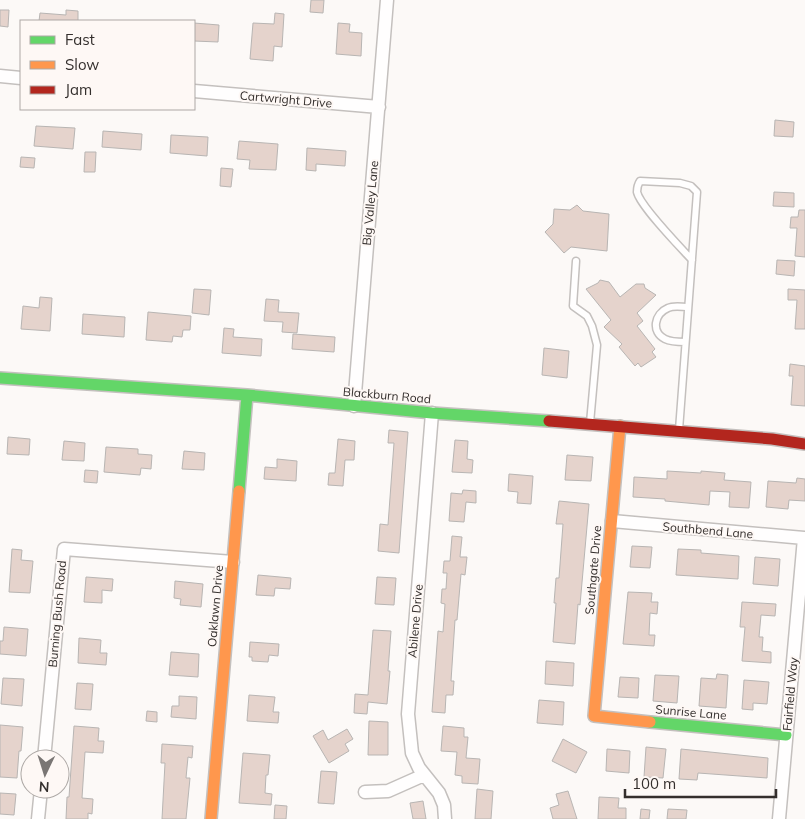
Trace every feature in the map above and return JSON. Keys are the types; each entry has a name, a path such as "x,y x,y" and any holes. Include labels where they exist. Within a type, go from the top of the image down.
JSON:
{"street":[{"name":"Big Valley Lane","path":"354,406 387,0"},
{"path":"0,76 20,78"},
{"name":"Cartwright Drive","path":"195,91 379,107"},
{"name":"Blackburn Road","path":"0,378 247,395 432,413 772,439 805,444"},
{"name":"Oaklawn Drive","path":"211,819 247,395"},
{"name":"Abilene Drive","path":"432,413 408,714 412,753 419,768 439,793 444,805 445,819"},
{"name":"Southgate Drive","path":"594,716 620,426"},
{"name":"Blackburn Road","path":"772,439 805,437"},
{"name":"Southbend Lane","path":"612,521 804,538"},
{"name":"Fairfield Way","path":"780,819 804,538"},
{"name":"Burning Bush Road","path":"45,749 64,549 233,562"},
{"name":"Sunrise Lane","path":"594,716 786,735"},
{"path":"365,792 388,791 424,775"},
{"path":"38,819 40,799"}],"lane":[{"path":"678,431 692,260 697,192 691,186 680,183 640,181 637,185 637,192 643,204 692,260"},
{"path":"576,262 573,306 587,316 597,345 590,424"},
{"path":"685,342 669,341 662,338 656,329 656,322 657,317 666,309 688,307"}],"building":[{"path":"311,0 324,0 323,13 310,12"},
{"path":"0,10 9,10 8,27 0,26"},
{"path":"66,10 78,11 78,20 39,20 40,13 66,15"},
{"path":"275,13 284,14 282,47 274,46 273,61 250,59 253,23 274,24"},
{"path":"195,23 219,25 218,42 195,41"},
{"path":"338,23 350,24 349,32 362,33 361,56 336,54"},
{"path":"775,120 794,122 793,137 774,136"},
{"path":"36,126 75,128 73,149 34,146"},
{"path":"103,131 142,134 141,150 102,147"},
{"path":"171,135 208,137 207,156 170,153"},
{"path":"239,141 278,144 276,170 249,169 250,160 237,159"},
{"path":"307,148 346,151 345,166 316,164 316,171 306,170"},
{"path":"85,152 96,152 95,172 84,172"},
{"path":"21,157 35,158 34,168 20,167"},
{"path":"221,168 233,169 231,187 220,186"},
{"path":"774,192 794,193 794,207 773,206"},
{"path":"577,205 583,211 609,214 607,251 571,247 564,253 545,232 553,224 554,209 570,210"},
{"path":"799,210 805,210 805,257 795,256 797,228 790,228 791,217 798,217"},
{"path":"777,260 795,261 794,276 776,274"},
{"path":"600,280 609,282 620,297 636,284 644,284 645,288 656,295 637,313 643,321 637,326 655,349 652,352 656,357 641,367 638,363 635,366 619,347 622,344 604,327 611,320 586,289"},
{"path":"194,289 211,290 209,315 192,313"},
{"path":"788,289 805,290 805,329 795,329 797,300 788,300"},
{"path":"40,297 52,298 50,331 21,329 23,306 39,308"},
{"path":"266,299 279,300 278,312 299,313 297,333 282,332 283,322 264,321"},
{"path":"148,312 191,316 190,330 183,330 182,337 173,336 172,342 146,340"},
{"path":"83,314 125,317 124,337 82,334"},
{"path":"224,328 234,329 233,337 262,339 261,356 222,353"},
{"path":"293,334 335,337 334,352 292,349"},
{"path":"544,348 569,351 567,378 542,375"},
{"path":"790,364 805,366 805,406 791,405 793,376 789,376"},
{"path":"389,430 408,432 399,553 378,551 380,524 388,525 394,443 388,443"},
{"path":"8,437 30,439 29,455 7,454"},
{"path":"338,439 355,441 354,460 345,460 343,486 328,485 329,473 335,473"},
{"path":"455,440 468,441 467,459 473,460 472,473 452,472"},
{"path":"64,441 85,443 84,461 62,460"},
{"path":"106,447 138,449 138,454 152,455 151,469 141,468 140,475 104,472"},
{"path":"184,451 205,453 204,470 182,469"},
{"path":"567,455 593,457 591,481 565,480"},
{"path":"277,459 297,461 296,481 264,479 265,467 277,468"},
{"path":"85,470 98,471 97,483 84,482"},
{"path":"667,471 725,473 724,480 751,482 749,508 729,507 730,492 710,491 709,505 633,497 634,477 667,479"},
{"path":"509,474 533,476 531,504 517,503 518,492 508,491"},
{"path":"797,478 805,479 805,501 789,500 788,509 766,507 768,481 796,483"},
{"path":"463,490 476,491 476,503 466,502 464,522 449,521 451,493 462,494"},
{"path":"559,501 589,504 575,644 553,642 556,578 559,578 563,524 556,524"},
{"path":"452,536 462,537 460,557 467,557 465,575 461,574 457,620 455,620 451,681 454,681 453,695 446,695 445,713 432,712 438,631 443,632 445,604 441,603 442,589 446,589 447,573 443,573 444,561 450,561"},
{"path":"632,546 652,547 650,568 630,567"},
{"path":"12,549 22,550 21,560 33,561 30,593 9,592"},
{"path":"678,549 701,550 701,553 739,556 738,579 676,575"},
{"path":"755,557 780,559 778,586 753,584"},
{"path":"258,575 291,578 290,589 275,588 274,596 256,595"},
{"path":"86,577 113,579 112,591 102,590 102,603 84,602"},
{"path":"377,577 396,578 394,605 375,604"},
{"path":"175,581 203,584 201,607 180,605 181,599 174,598"},
{"path":"628,592 652,593 651,602 658,602 657,614 650,613 649,635 655,635 654,646 623,644"},
{"path":"742,602 776,604 775,616 761,615 759,637 763,637 762,651 771,652 771,663 742,661 745,627 740,627"},
{"path":"4,627 28,629 26,656 0,654 0,641 3,641"},
{"path":"373,630 391,631 387,704 368,702 367,714 354,713 355,694 368,695"},
{"path":"79,638 101,640 100,653 107,653 106,665 78,663"},
{"path":"250,642 279,644 278,656 269,655 268,662 252,661 252,657 249,657"},
{"path":"171,652 199,654 198,677 169,675"},
{"path":"546,661 574,663 573,686 545,684"},
{"path":"717,674 728,675 726,708 699,706 701,678 716,679"},
{"path":"655,675 679,676 677,703 653,701"},
{"path":"620,677 639,678 638,698 618,697"},
{"path":"3,678 24,679 22,706 1,704"},
{"path":"744,680 769,682 767,704 753,703 753,710 742,709"},
{"path":"77,683 93,684 91,710 75,709"},
{"path":"249,695 275,697 273,712 279,712 278,723 247,721"},
{"path":"179,696 197,697 196,719 171,717 172,706 179,706"},
{"path":"539,700 564,702 563,725 537,723"},
{"path":"147,711 157,712 157,722 146,721"},
{"path":"369,721 388,722 388,755 368,755"},
{"path":"0,725 23,727 17,778 0,777"},
{"path":"74,726 99,728 98,741 104,741 103,753 85,752 82,798 93,799 92,814 88,813 88,819 66,819 67,799 70,799"},
{"path":"443,726 464,728 464,737 468,737 466,758 480,759 478,784 462,783 462,776 455,775 457,752 441,751"},
{"path":"347,729 353,739 345,744 349,751 329,763 313,736 323,730 328,740"},
{"path":"563,739 587,752 576,773 552,761"},
{"path":"162,744 193,746 192,758 188,757 186,778 190,778 186,819 162,819 165,763 161,763"},
{"path":"646,747 666,749 663,778 644,777"},
{"path":"607,749 630,751 629,773 606,771"},
{"path":"681,749 768,758 767,778 698,773 697,780 679,779"},
{"path":"243,753 270,755 265,793 272,794 271,805 239,803"},
{"path":"321,771 337,772 334,804 318,803"},
{"path":"477,789 493,791 491,819 475,819"},
{"path":"568,791 577,819 553,819 550,808 559,805 556,794"},
{"path":"0,793 16,794 14,815 0,814"},
{"path":"599,797 619,798 618,808 626,808 626,819 598,819"},
{"path":"423,801 426,819 413,819 410,803"},
{"path":"275,805 287,806 286,819 274,819"},
{"path":"641,809 650,810 649,819 640,819"},
{"path":"668,809 687,810 686,819 667,819"}],"traffic: fast":[{"path":"0,378 247,395 432,413 549,421"},
{"path":"239,491 247,395"},
{"path":"650,722 786,735"}],"traffic: slow":[{"path":"620,426 594,716 650,722"},
{"path":"211,819 239,491"}],"traffic: jam":[{"path":"549,421 772,439 805,444"}]}
